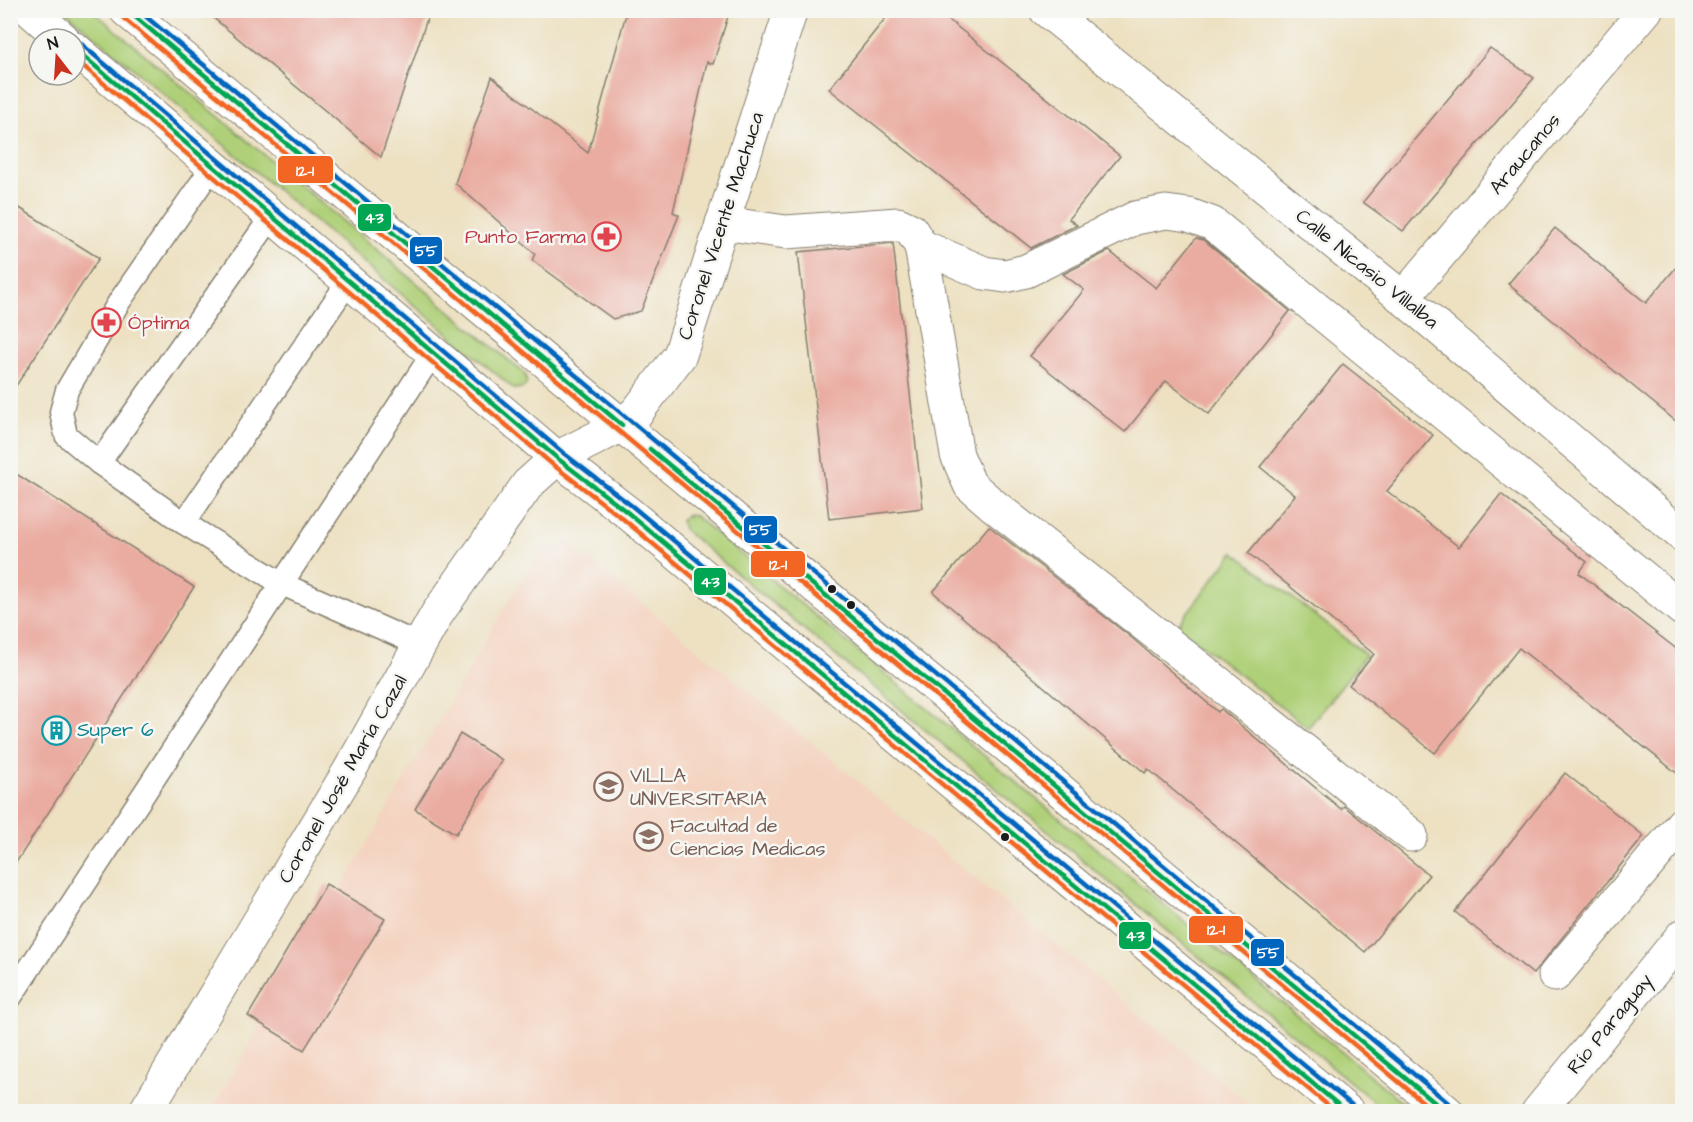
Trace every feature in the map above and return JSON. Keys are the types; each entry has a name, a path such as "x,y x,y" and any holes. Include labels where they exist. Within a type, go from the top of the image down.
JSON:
{"main road":[{"path":"30,10 49,27"},
{"path":"126,10 1447,1112"},
{"name":"Coronel Vicente Machuca","path":"557,459 622,425 637,412 680,355 791,10"},
{"name":"Calle Nicasio Villalba","path":"1046,10 1403,298 1683,535"},
{"name":"Araucanos","path":"1403,298 1646,10"},
{"path":"87,59 557,459 627,512 1348,1112"},
{"path":"921,246 984,273 1005,276 1026,271 1135,218 1166,212 1189,215 1213,224 1683,609"},
{"path":"722,223 786,232 898,224 910,230 921,246 957,455 970,485 1412,835"},
{"name":"Coronel José María Cazal","path":"145,1112 351,768 437,614 528,484 557,459"},
{"path":"1555,975 1683,824"},
{"name":"Río Paraguay","path":"1538,1112 1683,936"}],"lane":[{"path":"213,166 119,302 67,390 61,412 66,435 99,463 184,523 282,584 420,645"},
{"path":"99,463 272,216"},
{"path":"184,523 348,282"},
{"path":"10,998 433,353"}],"shaded area":[{"name":"VILLA UNIVERSITARIA","path":"568,542 1257,1111 210,1112 540,548"}],"green space":[{"path":"65,11 93,11 525,374 527,383 523,388 514,389 87,30 87,27"},
{"path":"691,515 1413,1111 1385,1111 683,529 681,521"},
{"path":"1234,552 1366,655 1308,728 1177,626"}],"building":[{"path":"204,10 430,10 381,157"},
{"path":"627,10 730,10 713,64 707,62 673,212 679,215 641,311 613,319 532,260 535,254 455,183 492,77 588,153"},
{"path":"892,10 936,10 1120,156 1069,219 1077,225 1031,248 829,89"},
{"path":"1490,48 1534,78 1403,231 1363,202"},
{"path":"10,202 99,258 10,395"},
{"path":"1555,228 1646,303 1683,259 1683,427 1508,284"},
{"path":"1196,238 1204,240 1290,311 1209,414 1166,381 1125,432 1030,356 1084,290 1063,274 1109,251 1156,288"},
{"path":"893,243 923,508 829,519 798,252"},
{"path":"1343,364 1433,435 1387,491 1459,547 1501,494 1587,562 1579,573 1683,654 1683,778 1519,648 1435,753 1349,685 1374,654 1248,553 1295,495 1260,467"},
{"name":"Super 6","path":"10,470 194,587 10,872"},
{"path":"989,526 1132,638 1218,712 1221,709 1341,809 1344,806 1429,875 1365,952 1148,769 1145,773 933,592"},
{"path":"460,734 502,760 456,834 415,809"},
{"path":"1565,773 1644,836 1533,974 1455,912"},
{"path":"326,884 385,919 304,1050 248,1016"}],"transit line":[{"name":"43","path":"127,10 622,425"},
{"name":"55","path":"138,10 1452,1106"},
{"name":"12-1","path":"121,16 1435,1112"},
{"name":"55","path":"87,49 562,452 632,506 1353,1106"},
{"name":"43","path":"87,59 557,458 627,512 1347,1112"},
{"name":"12-1","path":"87,69 552,464 622,518 1336,1112"},
{"name":"43","path":"650,449 1446,1112"}],"place":[{"name":"Punto Farma","path":"607,237"},
{"name":"Óptima","path":"107,323"},
{"name":"Super 6","path":"56,730"},
{"name":"VILLA UNIVERSITARIA","path":"609,787"},
{"name":"Facultad de Ciencias Medicas","path":"649,837"}]}
